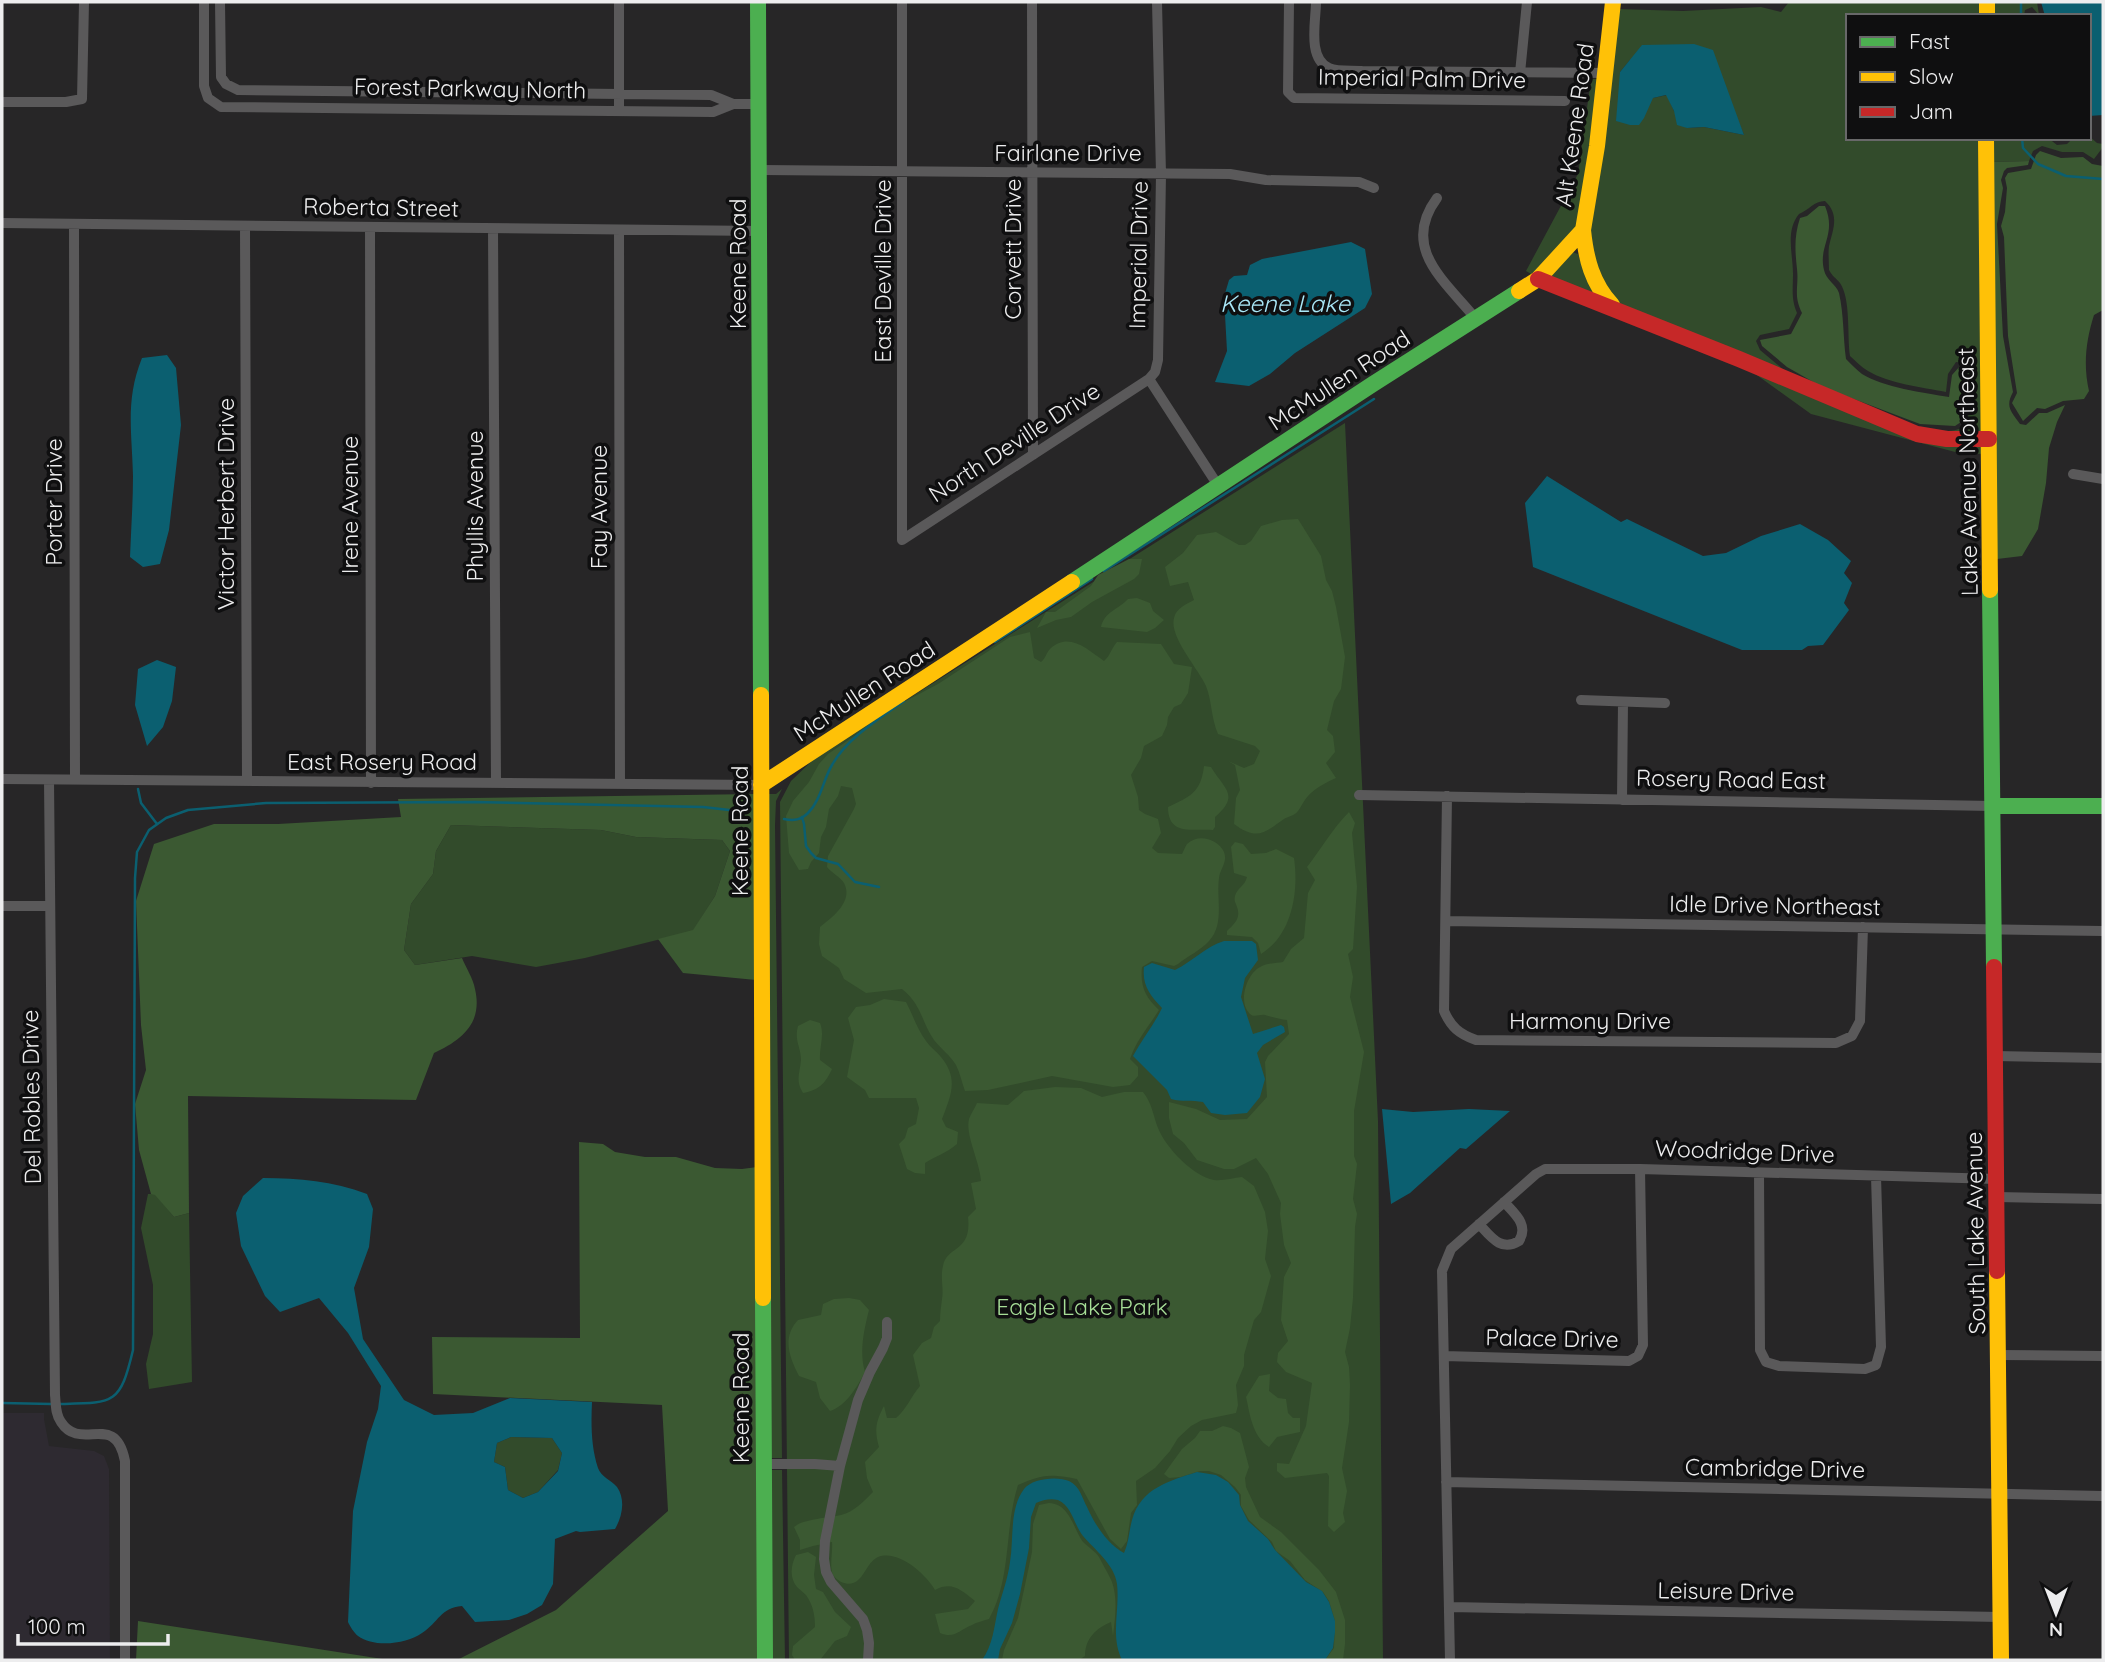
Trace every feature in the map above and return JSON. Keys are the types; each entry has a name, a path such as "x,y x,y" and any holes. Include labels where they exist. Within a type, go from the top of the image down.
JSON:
{"street":[{"path":"2,102 66,102 82,99 84,2"},
{"name":"Forest Parkway North","path":"204,2 204,86 208,98 221,107 713,112 733,104"},
{"name":"Forest Parkway North","path":"220,2 221,76 226,84 248,92 620,93 711,96 733,104 759,104"},
{"path":"619,2 619,111"},
{"name":"Keene Road","path":"758,2 765,1660"},
{"name":"East Deville Drive","path":"902,2 902,540"},
{"name":"Corvett Drive","path":"1032,2 1033,455"},
{"name":"Imperial Drive","path":"1149,379 1155,372 1158,360 1161,174 1157,2"},
{"name":"Imperial Palm Drive","path":"1289,2 1288,92 1294,98 1565,101"},
{"path":"1316,2 1315,49 1319,60 1330,68 1362,71 1605,73"},
{"path":"1520,72 1527,2"},
{"name":"Alt Keene Road","path":"1538,279 1583,230 1597,146 1613,2"},
{"path":"333,92 333,108"},
{"name":"Lake Avenue Northeast","path":"1986,140 1993,806"},
{"name":"Fairlane Drive","path":"760,170 1230,174 1266,180 1359,182 1374,188"},
{"path":"1437,198 1427,212 1424,225 1426,255 1476,319"},
{"name":"Roberta Street","path":"2,223 759,231"},
{"name":"Porter Drive","path":"74,224 75,780"},
{"name":"Victor Herbert Drive","path":"245,227 247,781"},
{"name":"Irene Avenue","path":"370,228 371,783"},
{"name":"Phyllis Avenue","path":"493,229 496,783"},
{"path":"1583,230 1587,265 1593,280 1601,294 1616,310"},
{"name":"Fay Avenue","path":"619,231 620,784"},
{"path":"1538,279 1740,359 1917,434 1947,439 1989,439"},
{"name":"McMullen Road","path":"761,785 1538,279"},
{"path":"1149,379 1219,487"},
{"name":"North Deville Drive","path":"902,540 1149,379"},
{"path":"2073,474 2103,479"},
{"path":"1581,700 1665,704"},
{"path":"1622,800 1623,702"},
{"name":"East Rosery Road","path":"2,779 761,785"},
{"name":"Del Robles Drive","path":"49,780 55,1395 61,1424 79,1435 108,1434 116,1438 122,1447 125,1461 125,1660"},
{"name":"Rosery Road East","path":"1359,795 2103,806"},
{"name":"Harmony Drive","path":"1447,796 1444,1011 1450,1024 1460,1034 1476,1040 1836,1043 1852,1036 1860,1021 1863,927"},
{"name":"South Lake Avenue","path":"1993,806 2001,1660"},
{"path":"2,906 50,906"},
{"name":"Idle Drive Northeast","path":"1447,921 2103,931"},
{"path":"1995,1056 2103,1058"},
{"name":"Woodridge Drive","path":"1450,1660 1443,1271 1451,1249 1504,1202 1545,1169 1640,1169 1997,1179"},
{"name":"Palace Drive","path":"1444,1356 1629,1361 1638,1356 1643,1345 1640,1169"},
{"path":"1759,1173 1760,1350 1766,1362 1779,1366 1865,1369 1876,1364 1881,1347 1876,1176"},
{"path":"1997,1197 2103,1199"},
{"path":"1479,1224 1497,1244 1509,1245 1519,1241 1523,1229 1520,1221 1504,1202"},
{"path":"868,1660 869,1643 863,1619 831,1582 826,1572 825,1541 839,1466 858,1400 887,1338 887,1322"},
{"path":"1999,1355 2103,1356"},
{"path":"763,1464 839,1466"},
{"name":"Cambridge Drive","path":"1446,1482 2103,1496"},
{"name":"Leisure Drive","path":"1450,1607 2001,1618"}],"shaded area":[{"path":"2,1413 44,1413 49,1446 94,1451 104,1456 109,1469 110,1660 2,1660"}],"green space":[{"path":"1789,2 1981,2 1981,14 1846,14 1846,140 1981,140 1984,433 1944,431 1958,429 1968,420 1971,380 1963,363 1956,362 1948,374 1946,392 1886,379 1865,369 1850,356 1846,298 1840,283 1829,270 1834,217 1825,201 1818,202 1799,214 1792,228 1793,294 1797,313 1789,329 1760,335 1756,341 1760,350 1785,371 1619,305 1597,278 1588,230 1617,9 1683,11 1761,7 1781,12","holes":["1630,60 1735,114 1744,135 1704,127 1687,128 1674,111 1667,95 1653,98 1620,72"]},
{"path":"1992,2 2037,2 2039,14 2032,7 2025,10 2024,14 1992,14"},
{"path":"1591,79 1599,79 1577,228 1533,275 1526,271 1578,174"},
{"path":"2091,138 2103,144 2103,147 2094,159 2083,152 2062,152 2042,146 2033,151 2029,161 1992,162 1992,140 2051,140 2057,145 2067,144 2071,140 2091,140"},
{"path":"2040,151 2061,158 2083,157 2092,164 2103,166 2103,310 2094,315 2089,334 2086,362 2089,391 2084,399 2063,401 2045,409 2037,408 2023,421 2012,403 2017,393 2008,336 2004,237 2001,226 2007,188 2005,178 2008,173 2031,169"},
{"path":"2029,161 2028,165 2007,168 2004,171 1997,224 2003,336 2013,392 2009,405 2020,424 2026,425 2039,413 2047,413 2065,405 2049,448 2038,529 2022,556 1997,559 1992,162"},
{"path":"1819,206 1825,206 1828,216 1823,261 1825,273 1839,293 1846,359 1870,379 1904,389 1949,397 1952,375 1960,366 1967,378 1964,420 1955,426 1920,424 1822,387 1787,367 1762,346 1760,340 1791,334 1802,313 1797,296 1797,231 1800,218"},
{"path":"1572,252 1578,254 1594,296 1550,276"},
{"path":"1747,368 1812,397 1984,445 1984,454 1959,453 1811,414"},
{"name":"Eagle Lake Park","path":"1345,423 1378,1121 1383,1660 789,1660 780,802 791,781 816,757"},
{"path":"1298,519 1321,556 1336,607 1345,657 1341,689 1334,701 1327,730 1333,736 1335,752 1326,763 1336,778 1311,793 1295,814 1255,834 1234,824 1236,798 1240,790 1235,765 1228,761 1244,768 1254,764 1260,751 1255,746 1218,734 1206,686 1180,643 1174,626 1177,612 1194,600 1188,582 1170,586 1165,567 1183,553 1197,535 1216,532 1239,545 1245,545 1261,526"},
{"path":"1129,559 1142,559 1139,574 1134,579 1071,617 1037,628 1046,612 1055,612 1091,586 1098,575"},
{"path":"1137,598 1150,603 1153,611 1164,620 1147,632 1101,627 1112,611 1128,599"},
{"path":"1030,632 1034,658 1041,662 1050,649 1064,642 1078,644 1104,661 1117,642 1161,644 1174,664 1192,667 1188,693 1181,704 1174,707 1162,736 1144,746 1141,758 1131,775 1139,810 1158,819 1161,833 1152,848 1158,853 1182,854 1187,844 1202,838 1213,841 1224,852 1219,878 1217,927 1209,941 1178,964 1174,966 1152,961 1142,967 1145,991 1159,1010 1130,1059 1138,1067 1138,1076 1130,1085 1113,1087 1052,1076 988,1090 965,1091 956,1065 934,1040 909,995 902,989 866,993 844,979 839,968 822,956 819,944 820,927 840,909 846,897 844,883 827,867 828,856 856,804 852,788 841,786 829,809 819,853 808,869 799,870 789,853 786,816 793,801 828,754 904,702 938,684 1010,637"},
{"path":"1204,766 1211,767 1225,787 1228,792 1227,803 1215,817 1213,830 1177,827 1169,817 1168,807 1193,793 1200,782"},
{"path":"782,789 776,801 775,825 782,1458 769,1458 766,794 776,794"},
{"path":"756,794 756,980 683,973 658,939 693,930 715,896 730,851 722,840 636,837 601,830 451,825 436,851 433,874 411,904 404,950 415,965 462,958 474,985 476,1012 468,1029 461,1036 434,1053 416,1100 188,1096 189,1213 174,1217 155,1195 151,1194 139,1150 135,1104 146,1070 141,1025 136,901 154,844 214,824 278,824 401,817 398,799"},
{"path":"1349,812 1355,823 1352,833 1357,887 1353,949 1348,954 1353,977 1350,997 1364,1052 1354,1111 1354,1156 1357,1164 1353,1199 1357,1214 1353,1298 1345,1352 1349,1367 1349,1422 1342,1468 1347,1491 1343,1513 1345,1522 1334,1532 1328,1526 1327,1473 1285,1478 1277,1471 1277,1463 1289,1464 1306,1426 1312,1383 1286,1372 1277,1362 1278,1353 1288,1341 1281,1320 1284,1277 1291,1263 1284,1245 1281,1203 1268,1174 1256,1158 1234,1169 1224,1169 1197,1160 1173,1134 1169,1102 1196,1109 1220,1120 1247,1119 1267,1097 1265,1062 1289,1034 1287,1020 1250,1014 1244,1002 1248,981 1262,966 1283,962 1291,949 1304,938 1308,893 1315,880 1307,867"},
{"path":"451,825 601,830 636,837 722,840 730,851 715,896 693,931 585,958 536,967 472,956 415,965 404,950 411,904 433,874 436,851"},
{"path":"1235,842 1243,844 1251,854 1276,849 1294,858 1295,885 1291,912 1280,936 1261,954 1258,943 1252,937 1227,935 1238,917 1235,896 1247,877 1234,873 1231,847"},
{"path":"884,999 906,1002 923,1036 947,1065 952,1080 942,1119 946,1127 958,1132 957,1144 925,1163 925,1174 907,1169 899,1144 905,1138 908,1128 916,1124 919,1108 916,1098 869,1098 865,1090 847,1077 854,1040 848,1018 856,1007"},
{"path":"810,1020 820,1023 820,1060 832,1069 821,1086 803,1093 799,1080 801,1060 797,1031 798,1026"},
{"path":"1055,1087 1081,1088 1102,1097 1124,1092 1143,1092 1162,1136 1189,1167 1214,1180 1242,1177 1254,1186 1265,1212 1268,1231 1265,1259 1271,1276 1261,1312 1254,1320 1244,1355 1244,1366 1236,1385 1236,1413 1202,1420 1191,1426 1155,1468 1136,1481 1137,1505 1131,1513 1127,1541 1121,1549 1110,1539 1077,1479 1047,1476 1018,1485 1005,1570 989,1619 945,1635 940,1633 935,1614 968,1609 975,1601 965,1593 946,1586 935,1590 911,1564 886,1555 873,1560 854,1583 841,1582 832,1571 832,1542 800,1550 800,1540 794,1527 809,1520 846,1514 873,1492 867,1478 865,1462 879,1447 876,1431 881,1411 884,1406 887,1418 896,1418 920,1386 913,1355 922,1343 931,1338 934,1327 940,1321 945,1259 963,1243 968,1229 968,1217 976,1209 971,1183 981,1181 968,1125 977,1103 1008,1105 1024,1091"},
{"path":"579,1142 603,1144 615,1152 645,1157 676,1157 715,1168 757,1167 760,1660 457,1660 556,1610 668,1511 662,1405 433,1394 432,1337 580,1338"},
{"path":"148,1194 155,1194 174,1217 189,1213 192,1382 149,1389 146,1364 153,1334 153,1285 141,1228"},
{"path":"834,1299 860,1300 869,1310 862,1349 865,1372 855,1390 836,1409 830,1411 820,1398 816,1382 799,1376 790,1354 790,1333 798,1320 821,1315 823,1304"},
{"path":"1270,1374 1269,1391 1278,1398 1286,1399 1288,1413 1293,1418 1300,1418 1300,1432 1277,1437 1269,1447 1255,1431 1246,1397 1259,1376"},
{"path":"1223,1426 1240,1433 1249,1467 1245,1478 1246,1487 1260,1517 1281,1532 1319,1570 1336,1592 1345,1620 1343,1660 1325,1660 1334,1648 1335,1621 1329,1601 1323,1592 1305,1580 1290,1561 1276,1551 1272,1542 1249,1520 1241,1506 1241,1495 1235,1487 1221,1475 1209,1471 1169,1478 1164,1474 1182,1449 1200,1431 1212,1431"},
{"path":"511,1437 552,1438 562,1453 558,1470 538,1492 523,1498 508,1490 505,1467 494,1462 497,1443"},
{"path":"769,1470 782,1470 785,1660 770,1660"},
{"path":"1056,1504 1066,1512 1083,1542 1099,1557 1111,1579 1115,1602 1113,1636 1111,1622 1101,1627 1092,1635 1085,1656 1079,1660 1002,1660 1018,1618 1032,1552 1033,1524 1039,1505"},
{"path":"808,1552 816,1557 816,1589 823,1592 835,1612 851,1627 847,1636 835,1641 820,1660 795,1660 792,1655 793,1646 815,1627 810,1603 794,1583 792,1575 796,1555"},
{"path":"138,1621 389,1660 136,1660"}],"water":[{"path":"2041,2 2103,2 2103,115 2091,116 2091,14 2044,14"},
{"path":"1694,44 1713,50 1744,135 1677,125 1666,95 1653,98 1639,125 1616,121 1620,72 1642,45"},
{"name":"Keene Lake","path":"1351,242 1365,249 1372,294 1365,308 1249,386 1215,382 1227,351 1224,297 1229,280 1234,276 1247,275 1250,265 1262,259"},
{"path":"167,355 176,368 181,425 169,530 160,564 143,567 130,557 133,486 131,402 142,358"},
{"path":"1547,476 1621,522 1627,519 1703,556 1726,553 1761,536 1800,524 1828,540 1851,561 1844,573 1852,583 1844,603 1849,610 1823,645 1808,646 1802,650 1742,650 1533,567 1525,503"},
{"path":"157,660 176,667 172,701 163,727 147,746 135,705 138,669"},
{"path":"1224,941 1252,941 1256,944 1258,960 1245,978 1241,997 1253,1034 1281,1025 1285,1032 1263,1045 1257,1053 1265,1079 1260,1097 1247,1113 1225,1115 1211,1113 1203,1102 1171,1099 1167,1090 1133,1056 1162,1008 1148,990 1144,980 1144,967 1152,963 1175,970"},
{"path":"1382,1109 1413,1112 1469,1109 1510,1111 1466,1149 1460,1148 1410,1193 1391,1204"},
{"path":"263,1178 316,1181 367,1194 373,1209 369,1247 354,1288 363,1339 404,1400 434,1415 473,1413 510,1398 592,1402 592,1435 596,1460 601,1474 620,1492 620,1519 615,1529 576,1531 555,1539 553,1584 542,1605 509,1620 475,1622 462,1606 455,1607 416,1637 399,1642 373,1642 358,1636 354,1631 348,1622 353,1511 381,1386 348,1333 319,1298 280,1312 265,1296 241,1246 236,1213 243,1196","holes":["511,1437 552,1438 562,1453 558,1471 538,1492 523,1498 508,1490 505,1467 494,1462 497,1443"]},
{"path":"1197,1472 1216,1475 1228,1482 1239,1495 1240,1505 1248,1521 1306,1582 1322,1591 1335,1621 1333,1648 1325,1660 1122,1660 1117,1642 1117,1584 1112,1570 1080,1532 1067,1507 1052,1499 1036,1503 1031,1517 1029,1548 1020,1594 998,1660 982,1660 991,1642 1008,1574 1016,1506 1028,1485 1052,1478 1073,1483 1102,1533 1124,1553 1132,1520 1142,1500 1157,1487"}],"waterway":[{"path":"2021,2 2021,14"},
{"path":"2022,140 2023,148 2038,164 2066,176 2103,179"},
{"path":"1104,571 1374,399"},
{"path":"995,642 1092,579"},
{"path":"784,819 797,819 808,813 816,802 832,765 846,746 904,701"},
{"path":"138,789 141,803 157,824"},
{"path":"59,1404 92,1403 112,1397 124,1382 133,1350 135,878 137,852 149,830 166,818 188,810 266,803 475,802 703,807 738,811"},
{"path":"802,817 806,846 816,858 838,864 855,882 879,887"},
{"path":"2,1403 52,1404"}],"traffic: fast":[{"path":"758,2 761,695"},
{"path":"1072,582 1519,291"},
{"path":"1990,590 1994,967"},
{"path":"1993,806 2103,806"},
{"path":"763,1298 765,1660"}],"traffic: slow":[{"path":"1519,291 1538,279 1583,230 1597,146 1613,2"},
{"path":"1987,2 1987,14"},
{"path":"1986,140 1990,590"},
{"path":"1583,230 1591,270 1599,288 1612,305"},
{"path":"761,785 1072,582"},
{"path":"761,695 763,1298"},
{"path":"1997,1271 2001,1660"}],"traffic: jam":[{"path":"1538,279 1917,434 1947,439 1989,439"},
{"path":"1994,967 1997,1271"}]}
